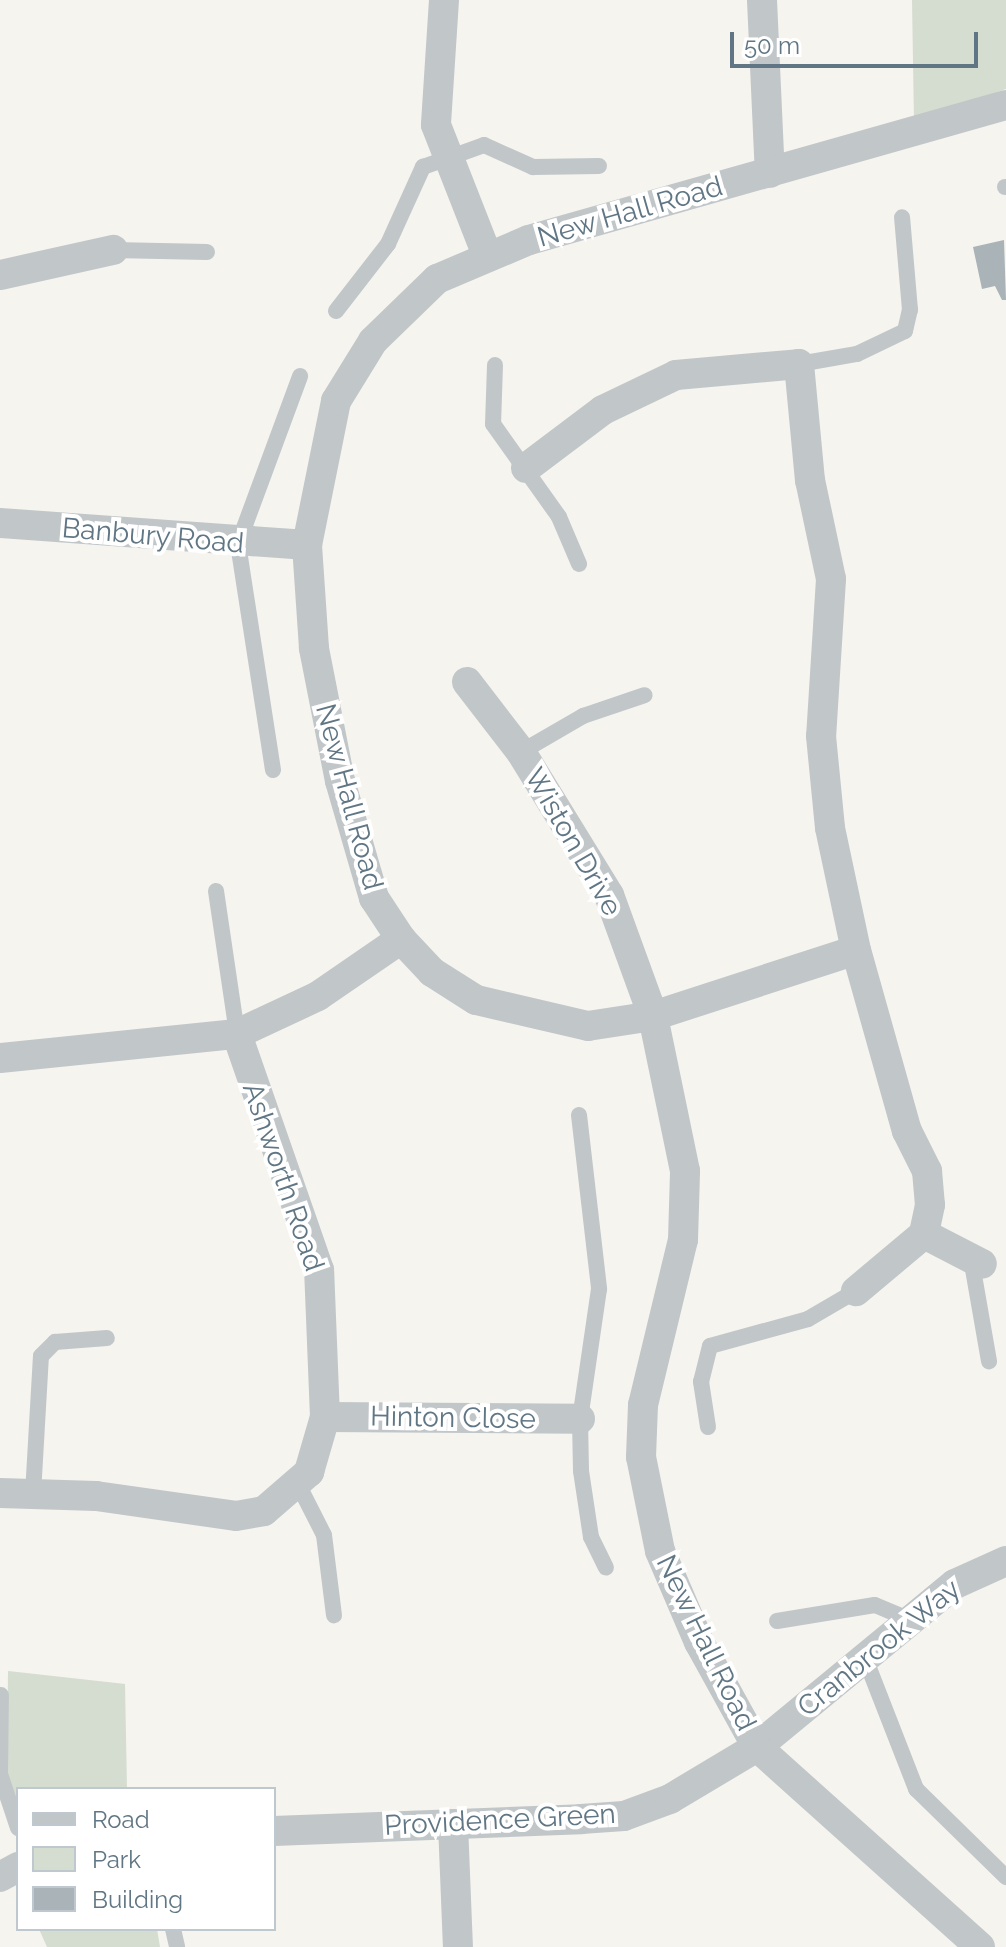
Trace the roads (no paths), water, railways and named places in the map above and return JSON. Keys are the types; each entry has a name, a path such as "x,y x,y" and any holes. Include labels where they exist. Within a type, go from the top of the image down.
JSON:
{"street":[{"path":"444,0 436,125 443,158 487,255"},
{"path":"762,0 770,173"},
{"name":"New Hall Road","path":"980,1947 757,1747 699,1642 646,1501 643,1405 683,1240 685,1171 653,1016 588,1026 476,1000 432,972 401,939 374,898 340,781 314,648 307,545 322,442 355,367 437,279 487,255 1006,105"},
{"path":"0,275 113,250"},
{"path":"526,468 603,410 665,379 799,364 834,623 823,784 856,950 907,1131 927,1171 924,1234 856,1291"},
{"name":"Banbury Road","path":"0,523 238,544 307,545"},
{"name":"Wiston Drive","path":"467,682 521,752 609,895 653,1016"},
{"path":"0,1058 237,1034 331,988 401,939"},
{"path":"653,1016 856,950"},
{"name":"Ashworth Road","path":"0,1493 236,1516 264,1511 298,1484 321,1444 325,1417 319,1270 237,1034"},
{"path":"924,1234 976,1261"},
{"name":"Hinton Close","path":"325,1417 580,1419"},
{"name":"Cranbrook Way","path":"757,1747 955,1584 1006,1561"},
{"name":"Providence Green","path":"276,1831 624,1816 670,1799 757,1747"},
{"path":"453,1824 458,1947"}],"lane":[{"path":"336,311 388,244 423,167 484,145 533,167 599,166"},
{"path":"799,364 857,354 905,331 910,310 902,217"},
{"path":"113,250 207,252"},
{"path":"495,365 493,424 559,517 579,564"},
{"path":"273,770 238,544 300,376"},
{"path":"521,752 583,716 645,695"},
{"path":"216,891 237,1034"},
{"path":"579,1115 599,1289 580,1419 585,1507 606,1568"},
{"path":"976,1261 989,1361"},
{"path":"708,1427 701,1382 710,1346 808,1319 856,1291"},
{"path":"33,1494 41,1356 55,1342 107,1338"},
{"path":"298,1484 324,1535 334,1615"},
{"path":"777,1621 875,1605 911,1620"},
{"path":"865,1658 916,1789 1006,1877"},
{"path":"1,1695 0,1773 16,1822"}]}
